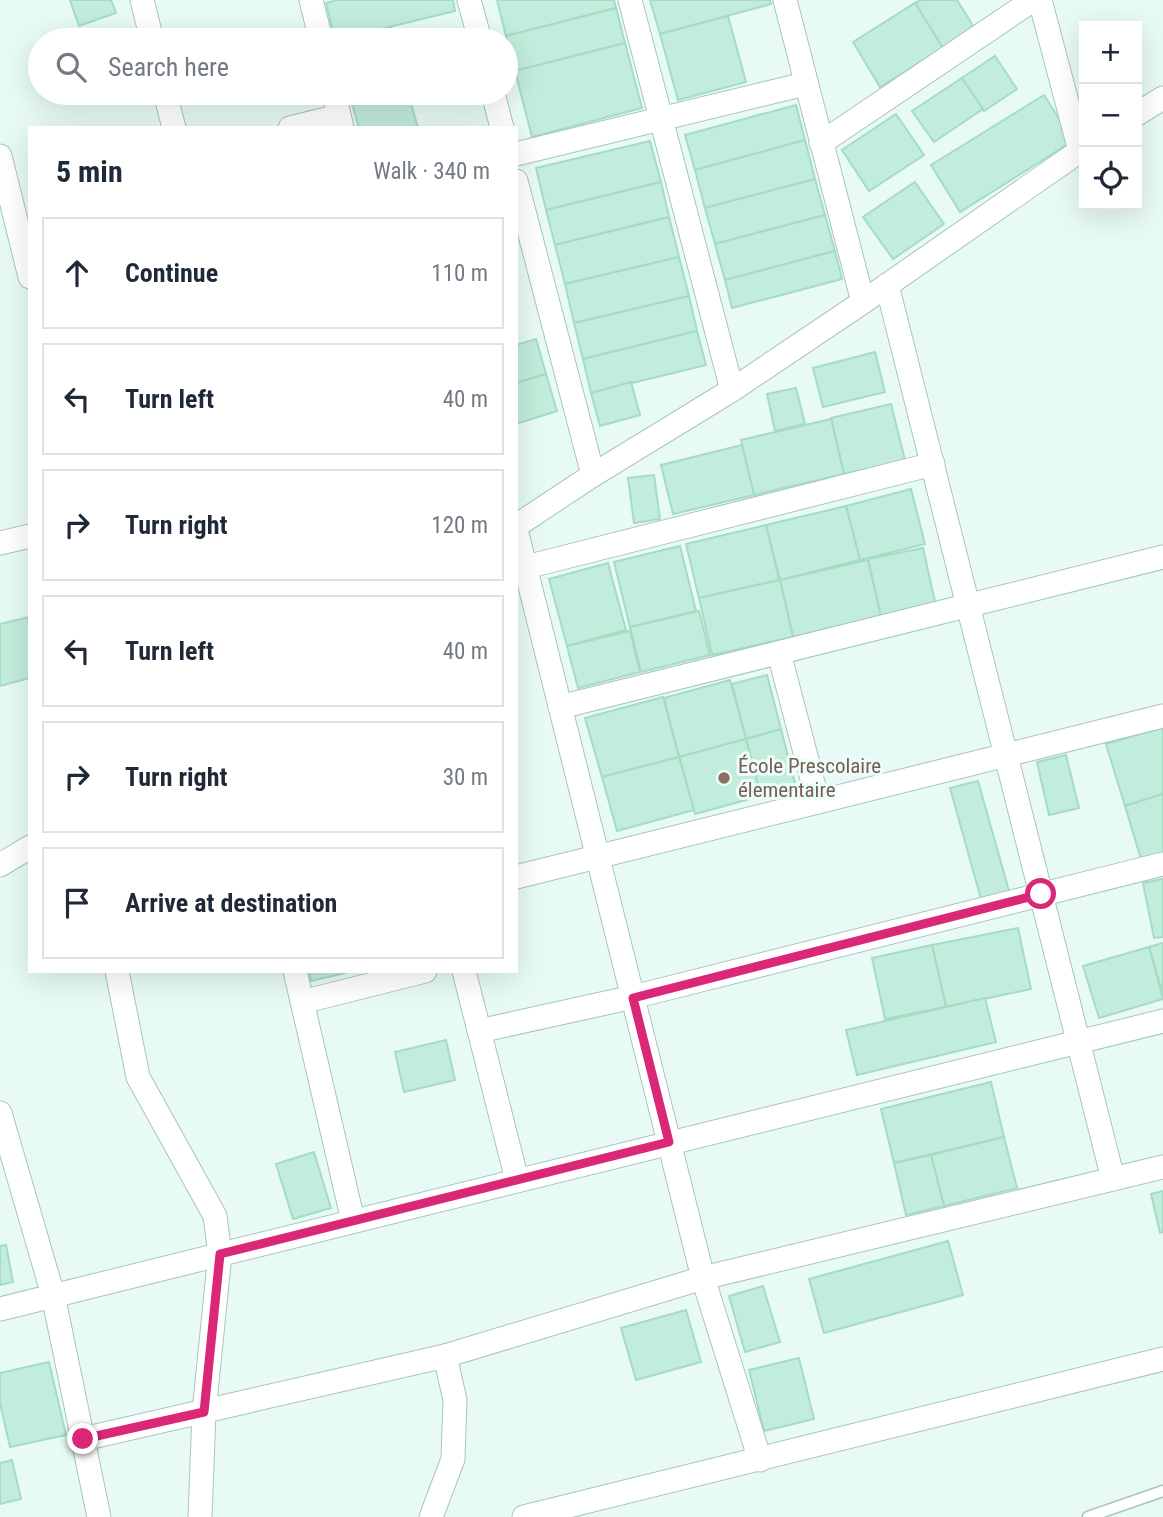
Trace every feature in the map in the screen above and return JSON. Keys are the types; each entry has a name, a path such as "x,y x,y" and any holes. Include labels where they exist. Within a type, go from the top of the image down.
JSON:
{"street":[{"path":"142,0 149,28"},
{"path":"311,0 318,28"},
{"path":"469,0 477,28"},
{"path":"630,0 732,390"},
{"path":"785,0 863,302"},
{"path":"821,143 1033,0"},
{"path":"1040,0 1081,147"},
{"path":"518,154 805,83"},
{"path":"1142,111 1163,98"},
{"path":"168,105 173,126"},
{"path":"496,105 501,126"},
{"path":"307,126 341,122"},
{"path":"518,527 593,475 732,390 1079,152"},
{"path":"0,156 13,195 28,267"},
{"path":"518,189 593,475"},
{"path":"887,285 1113,1180"},
{"path":"526,567 933,464"},
{"path":"0,543 28,536"},
{"path":"518,536 703,1278 760,1460"},
{"path":"560,707 1163,557"},
{"path":"779,653 817,802"},
{"path":"518,876 1163,716"},
{"path":"0,865 28,848"},
{"path":"479,1031 633,998 1163,864"},
{"path":"117,973 138,1077 215,1216 220,1254 204,1412 200,1517"},
{"path":"295,973 353,1221"},
{"path":"302,1002 417,973"},
{"path":"464,973 517,1180"},
{"path":"0,1309 1163,1021"},
{"path":"0,1113 53,1296 100,1517"},
{"path":"83,1439 445,1356 703,1278 1163,1167"},
{"path":"431,1517 453,1459 455,1400 445,1356"},
{"path":"524,1517 1163,1359"}],"lane":[{"path":"1088,1517 1163,1491"}],"building":[{"path":"70,0 111,0 116,13 79,26"},
{"path":"337,0 453,0 455,11 385,28 332,28 326,3"},
{"path":"497,0 614,0 616,8 518,33 518,28 504,28"},
{"path":"650,0 770,0 771,4 660,34"},
{"path":"921,0 957,0 975,29 943,48 915,3"},
{"path":"915,3 943,48 880,87 853,42"},
{"path":"616,8 625,43 518,70 518,33"},
{"path":"728,16 746,82 678,100 660,34"},
{"path":"625,43 642,108 532,137 518,83 518,70"},
{"path":"995,56 1017,89 984,111 962,78"},
{"path":"962,78 983,109 934,142 912,111"},
{"path":"1044,95 1073,141 960,212 931,165"},
{"path":"352,105 411,105 417,126 358,126"},
{"path":"796,105 805,140 695,170 685,135"},
{"path":"896,114 924,155 869,191 842,150"},
{"path":"805,140 815,179 705,208 695,170"},
{"path":"650,141 661,182 546,210 536,168"},
{"path":"815,179 825,215 715,244 705,208"},
{"path":"661,182 669,217 555,245 546,210"},
{"path":"915,182 944,224 893,259 863,217"},
{"path":"825,215 835,251 725,280 715,244"},
{"path":"669,217 679,257 565,284 555,245"},
{"path":"835,251 842,279 732,308 725,280"},
{"path":"679,257 689,296 574,323 565,284"},
{"path":"689,296 697,331 583,359 574,323"},
{"path":"697,331 706,365 591,393 583,359"},
{"path":"536,339 546,374 518,382 518,344"},
{"path":"875,352 885,392 823,407 813,368"},
{"path":"546,374 557,411 518,423 518,382"},
{"path":"631,382 640,415 600,426 591,393"},
{"path":"796,388 805,424 775,431 767,394"},
{"path":"891,404 905,460 844,474 831,418"},
{"path":"831,419 844,474 754,495 741,440"},
{"path":"742,445 754,495 673,514 661,465"},
{"path":"654,475 660,519 634,523 628,478"},
{"path":"911,489 925,544 860,560 846,506"},
{"path":"846,506 860,560 780,580 766,525"},
{"path":"766,525 779,580 699,598 686,544"},
{"path":"680,546 696,611 630,627 614,562"},
{"path":"923,548 936,606 881,617 868,559"},
{"path":"868,560 881,617 793,637 780,580"},
{"path":"608,563 626,630 567,646 549,579"},
{"path":"780,580 793,637 712,655 699,598"},
{"path":"699,611 710,655 641,672 630,627"},
{"path":"28,617 28,679 0,686 0,624"},
{"path":"630,631 640,672 578,688 567,646"},
{"path":"767,675 781,729 746,739 732,684"},
{"path":"730,680 746,739 679,757 664,698"},
{"path":"663,697 679,757 602,777 585,718"},
{"path":"1163,727 1163,794 1125,806 1106,744"},
{"path":"781,729 796,787 761,796 746,739"},
{"path":"746,739 761,796 695,814 679,757"},
{"path":"1066,755 1079,808 1049,815 1037,762"},
{"path":"679,757 694,810 617,831 602,777"},
{"path":"978,781 1009,891 981,899 950,788"},
{"path":"1163,794 1163,853 1141,859 1125,806"},
{"path":"1163,879 1163,937 1154,938 1143,883"},
{"path":"1018,928 1031,989 946,1007 932,945"},
{"path":"1163,943 1163,994 1149,947"},
{"path":"932,945 946,1007 885,1019 872,958"},
{"path":"1149,947 1163,999 1099,1018 1083,966"},
{"path":"309,973 345,973 311,981"},
{"path":"985,998 996,1042 857,1075 846,1030"},
{"path":"446,1040 455,1080 404,1092 395,1052"},
{"path":"991,1082 1004,1137 894,1163 881,1109"},
{"path":"1004,1137 1017,1188 944,1206 931,1155"},
{"path":"314,1152 331,1208 293,1219 276,1164"},
{"path":"931,1155 944,1206 906,1215 894,1163"},
{"path":"1163,1191 1163,1232 1160,1233 1151,1194"},
{"path":"948,1241 963,1295 824,1333 809,1279"},
{"path":"6,1245 13,1282 0,1285 0,1246"},
{"path":"763,1286 780,1342 745,1352 729,1296"},
{"path":"686,1310 701,1362 636,1380 621,1328"},
{"path":"799,1358 814,1419 764,1431 749,1370"},
{"path":"49,1362 66,1435 10,1447 0,1403 0,1373"},
{"path":"12,1460 21,1499 0,1504 0,1463"}],"place":[{"name":"École Prescolaire élementaire","path":"724,778"}],"route":[{"path":"83,1439 204,1412 220,1254 669,1142 633,998 1041,894"}]}
